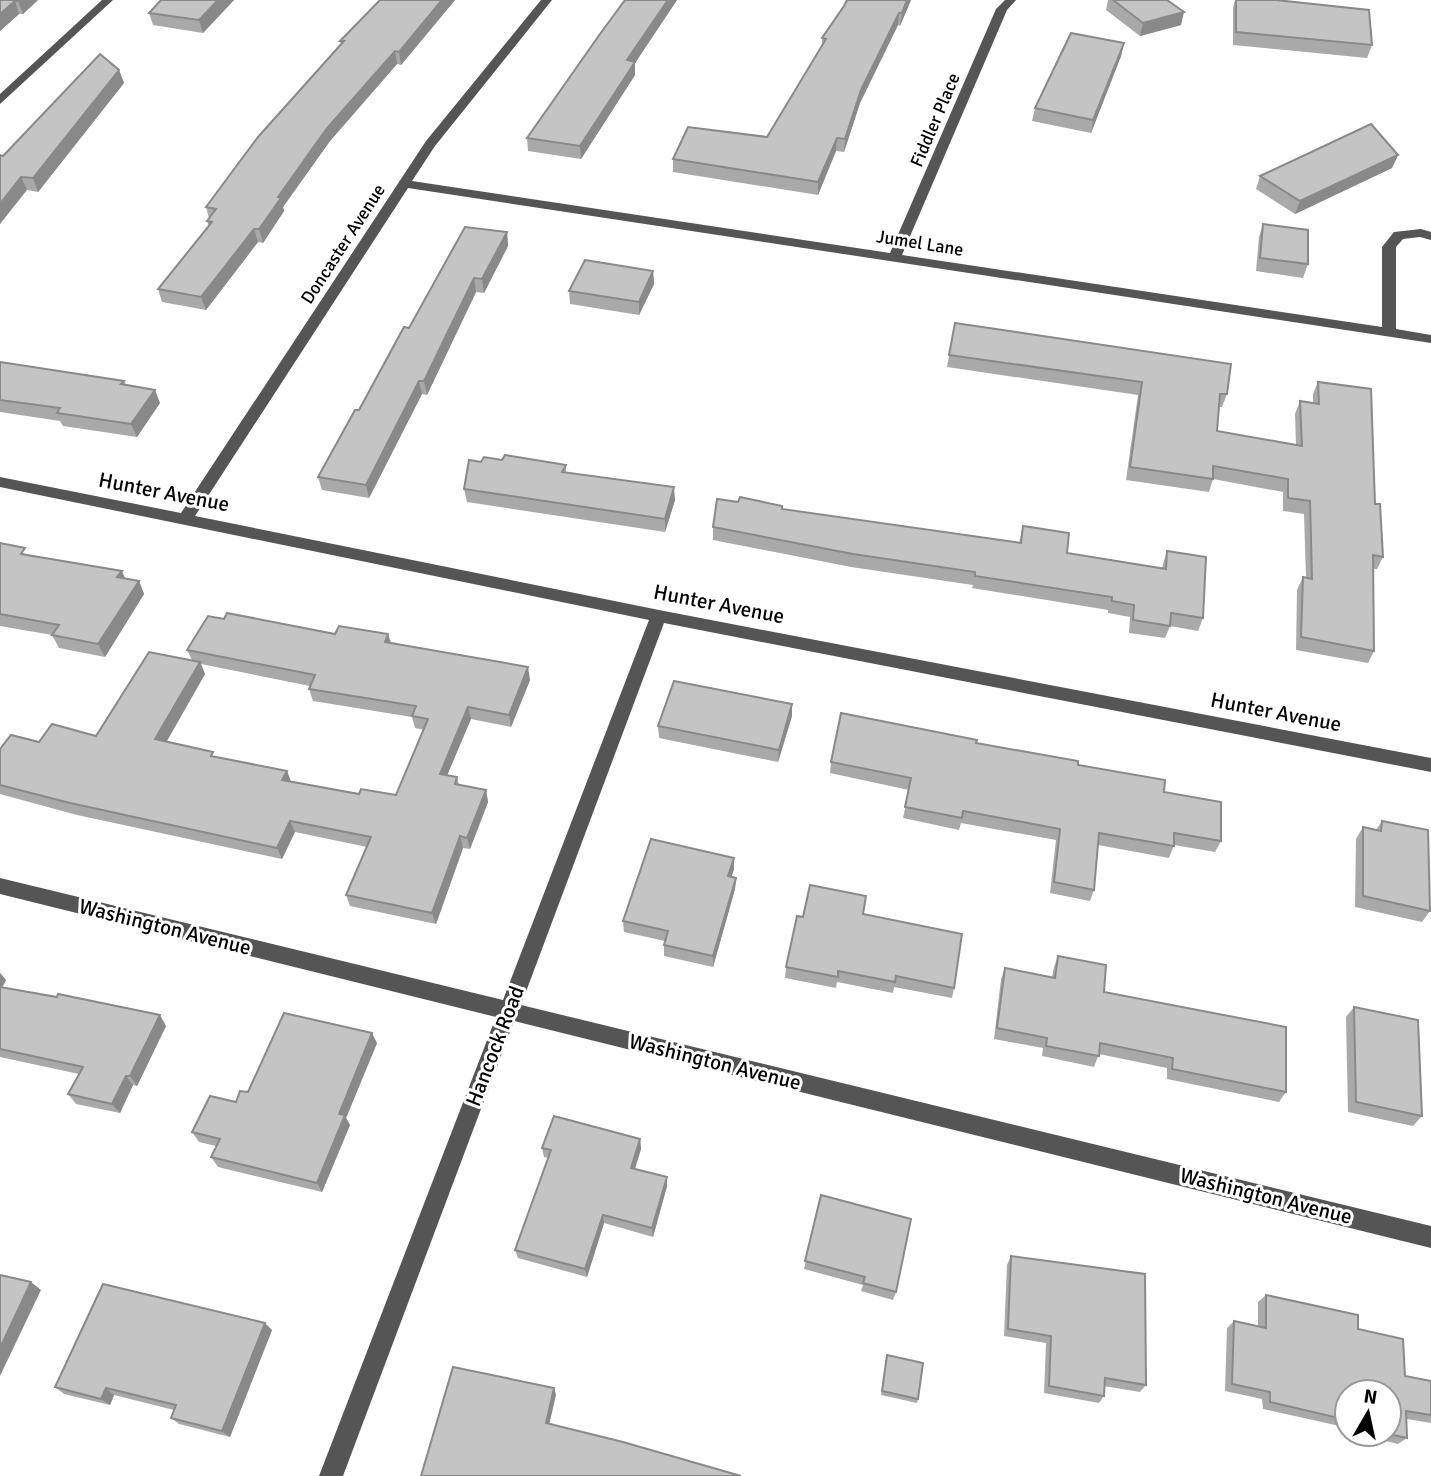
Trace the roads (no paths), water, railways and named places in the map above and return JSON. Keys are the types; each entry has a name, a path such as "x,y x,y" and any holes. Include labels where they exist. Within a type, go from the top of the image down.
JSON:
{"street":[{"path":"0,100 108,0"},
{"name":"Doncaster Avenue","path":"185,519 429,144 547,0"},
{"name":"Fiddler Place","path":"895,257 1003,9 1011,0"},
{"name":"Jumel Lane","path":"403,183 1431,340"},
{"path":"1389,333 1389,247 1399,235 1421,233 1431,236"},
{"name":"Hunter Avenue","path":"0,482 659,616 1431,765"},
{"name":"Hancock Road","path":"331,1476 659,616"},
{"name":"Washington Avenue","path":"0,886 1431,1237"}]}
